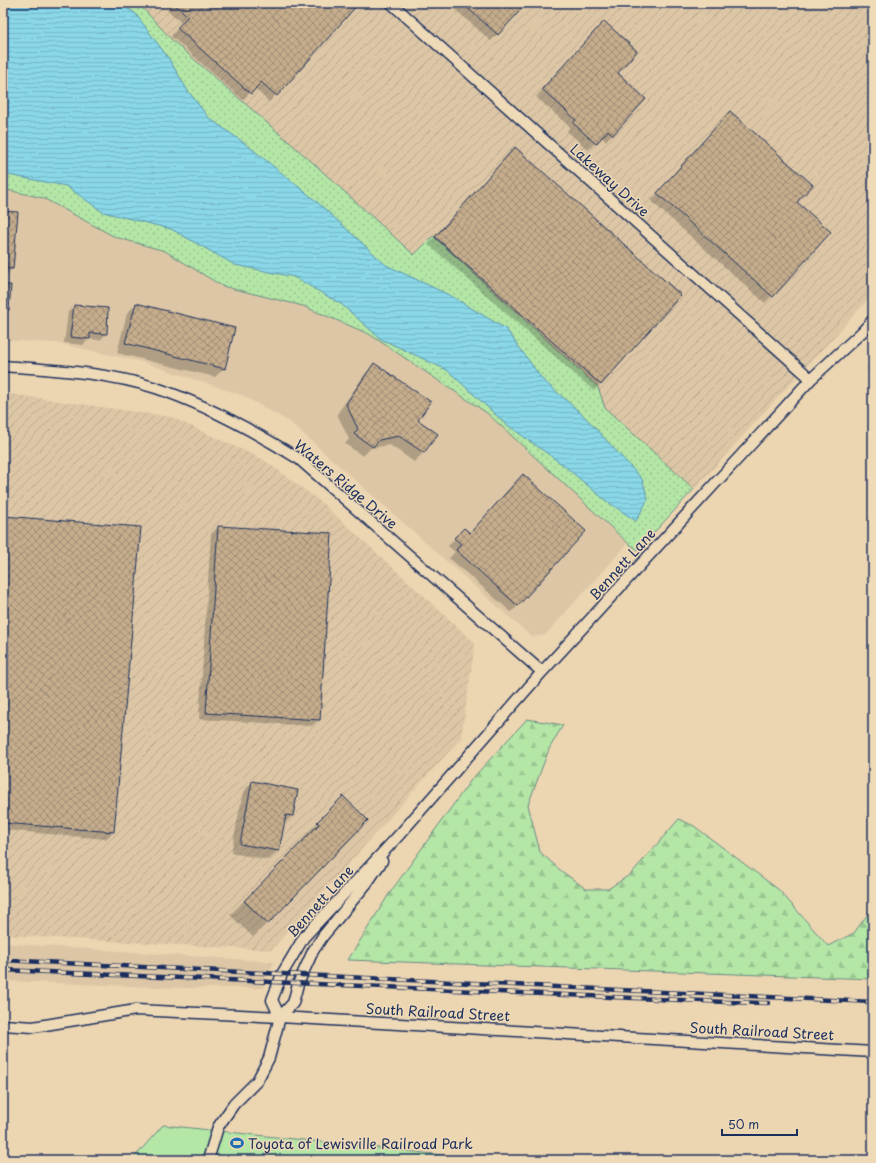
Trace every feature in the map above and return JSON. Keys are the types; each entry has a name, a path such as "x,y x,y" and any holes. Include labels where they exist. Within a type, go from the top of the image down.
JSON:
{"street":[{"name":"Lakeway Drive","path":"391,3 811,379"},
{"name":"Bennett Lane","path":"280,1017 272,1000 282,974 304,937 400,834 542,672 811,379 873,320"},
{"name":"Waters Ridge Drive","path":"3,366 72,371 113,377 155,388 239,424 269,440 300,459 542,672"},
{"name":"Bennett Lane","path":"208,1160 218,1127 234,1104 257,1081 269,1058 280,1017 293,1003 298,984 313,951 323,936 367,883 400,834"},
{"name":"South Railroad Street","path":"3,1026 33,1027 136,1010 280,1017 873,1052"}],"shaded area":[{"path":"138,3 873,3 873,294 694,489 604,408 598,387 433,237 414,256 312,162 172,40"},
{"path":"3,189 43,198 115,237 165,251 222,286 303,306 369,334 487,413 628,543 545,635 532,637 290,422 242,395 142,362 57,343 3,340"},
{"path":"3,393 171,417 264,460 321,502 475,643 461,738 271,950 3,935"},
{"path":"3,943 274,962 263,988 183,988 3,981"}],"green space":[{"path":"3,3 138,3 172,40 312,162 414,255 433,236 598,387 605,408 694,489 638,550 628,543 487,413 369,334 303,306 222,286 165,251 115,237 43,198 3,189"},
{"path":"527,719 563,725 549,749 528,805 540,852 560,870 586,889 608,889 631,874 679,819 694,826 779,890 828,946 854,933 873,907 873,979 348,960 389,894 471,780"},
{"name":"Toyota of Lewisville Railroad Park","path":"163,1125 490,1160 132,1160"}],"water":[{"path":"3,3 118,3 135,13 169,59 188,91 209,118 247,145 315,200 386,265 451,296 506,329 542,379 584,416 642,479 648,499 636,521 605,500 562,464 506,424 447,370 381,339 341,304 294,277 235,265 171,229 103,212 66,186 3,174"}],"building":[{"path":"173,3 359,3 277,96 261,82 251,94 177,28 188,16"},
{"path":"462,3 527,3 498,35"},
{"path":"604,21 637,51 618,73 646,99 613,135 608,130 596,144 573,123 576,120 542,89"},
{"path":"730,111 813,185 797,202 831,232 773,297 657,193"},
{"path":"515,147 681,295 601,385 435,237"},
{"path":"3,211 18,212 13,269 3,268"},
{"path":"3,285 11,285 9,310 3,310"},
{"path":"136,303 235,328 225,369 125,343"},
{"path":"74,305 108,308 107,334 90,333 90,339 70,337"},
{"path":"374,363 431,402 418,420 438,434 424,453 399,436 379,440 373,447 354,434 358,429 346,404"},
{"path":"523,474 586,531 518,606 456,550 461,544 454,538 464,528 470,533"},
{"path":"3,516 141,527 114,832 3,823"},
{"path":"218,526 332,533 320,720 206,713"},
{"path":"252,781 298,790 293,816 286,815 279,851 240,844"},
{"path":"343,796 368,820 268,924 244,901 319,824 317,822"}],"railway":[{"path":"3,960 873,1002"},
{"path":"3,970 768,1003"}],"place":[{"name":"Toyota of Lewisville Railroad Park","path":"237,1143"}]}
